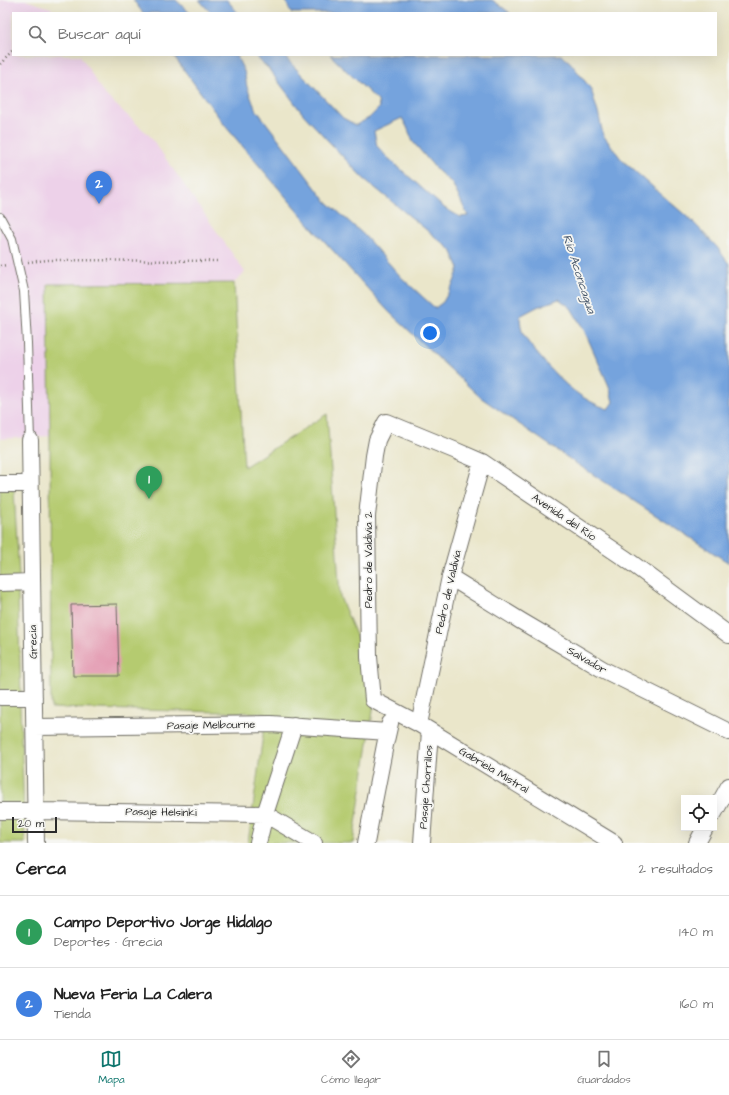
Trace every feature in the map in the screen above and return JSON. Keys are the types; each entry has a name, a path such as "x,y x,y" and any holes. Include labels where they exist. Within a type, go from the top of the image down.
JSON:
{"street":[{"name":"Avenida del Río","path":"386,422 482,462 626,559 729,635"},
{"name":"Pedro de Valdivia 2","path":"373,700 369,657 367,516 377,440 386,422"},
{"name":"Grecia","path":"30,440 36,843"},
{"name":"Pedro de Valdivia","path":"425,727 450,577 482,462"},
{"path":"0,484 30,484"},
{"name":"Salvador","path":"450,577 604,670 729,732"},
{"path":"0,583 32,582"},
{"path":"0,697 34,696"},
{"name":"Gabriela Mistral","path":"373,700 425,727 596,838 614,843"},
{"path":"366,843 393,711"},
{"name":"Pasaje Melbourne","path":"35,728 271,724 388,732"},
{"path":"258,843 265,814 294,725"},
{"name":"Pasaje Chorrillos","path":"422,843 425,727"},
{"path":"717,808 729,786"},
{"name":"Pasaje Helsinki","path":"0,811 265,814 314,843"},
{"path":"696,843 703,831"}],"lane":[{"path":"0,217 12,239 24,291 30,440"}],"path":[{"path":"0,64 12,52"},
{"path":"0,266 48,260 219,262"}],"shaded area":[{"path":"0,0 25,0 51,8 53,12 12,12 12,56 81,56 104,94 150,136 245,272 234,283 48,284 50,436 0,439"}],"green space":[{"path":"234,283 244,467 327,414 340,597 377,685 353,843 248,843 266,713 51,708 48,284"},
{"path":"0,489 14,490 19,577 20,705 25,843 0,843"}],"water":[{"path":"133,0 176,0 189,12 142,12"},
{"path":"199,0 227,0 237,12 210,12"},
{"path":"285,0 492,0 509,12 291,12"},
{"name":"Río Aconcagua","path":"174,56 236,56 244,71 247,87 255,108 325,200 364,235 401,277 435,308 443,302 454,282 459,268 451,250 363,178 303,114 268,68 255,56 284,56 343,118 356,125 369,118 379,108 378,101 331,56 562,56 570,62 591,89 603,135 622,160 693,222 717,247 729,264 729,563 574,462 480,397 389,312 315,231 226,127","holes":["402,118 413,142 437,170 452,183 468,216 460,217 443,207 386,156 377,146 374,131","559,299 571,308 584,330 609,386 613,402 608,409 589,401 566,385 546,364 523,334 520,316 537,307"]}],"building":[{"path":"117,604 119,676 73,676 71,605"}],"place":[{"name":"Nueva Feria La Calera","path":"99,204"},
{"name":"Campo Deportivo Jorge Hidalgo","path":"149,499"}]}
